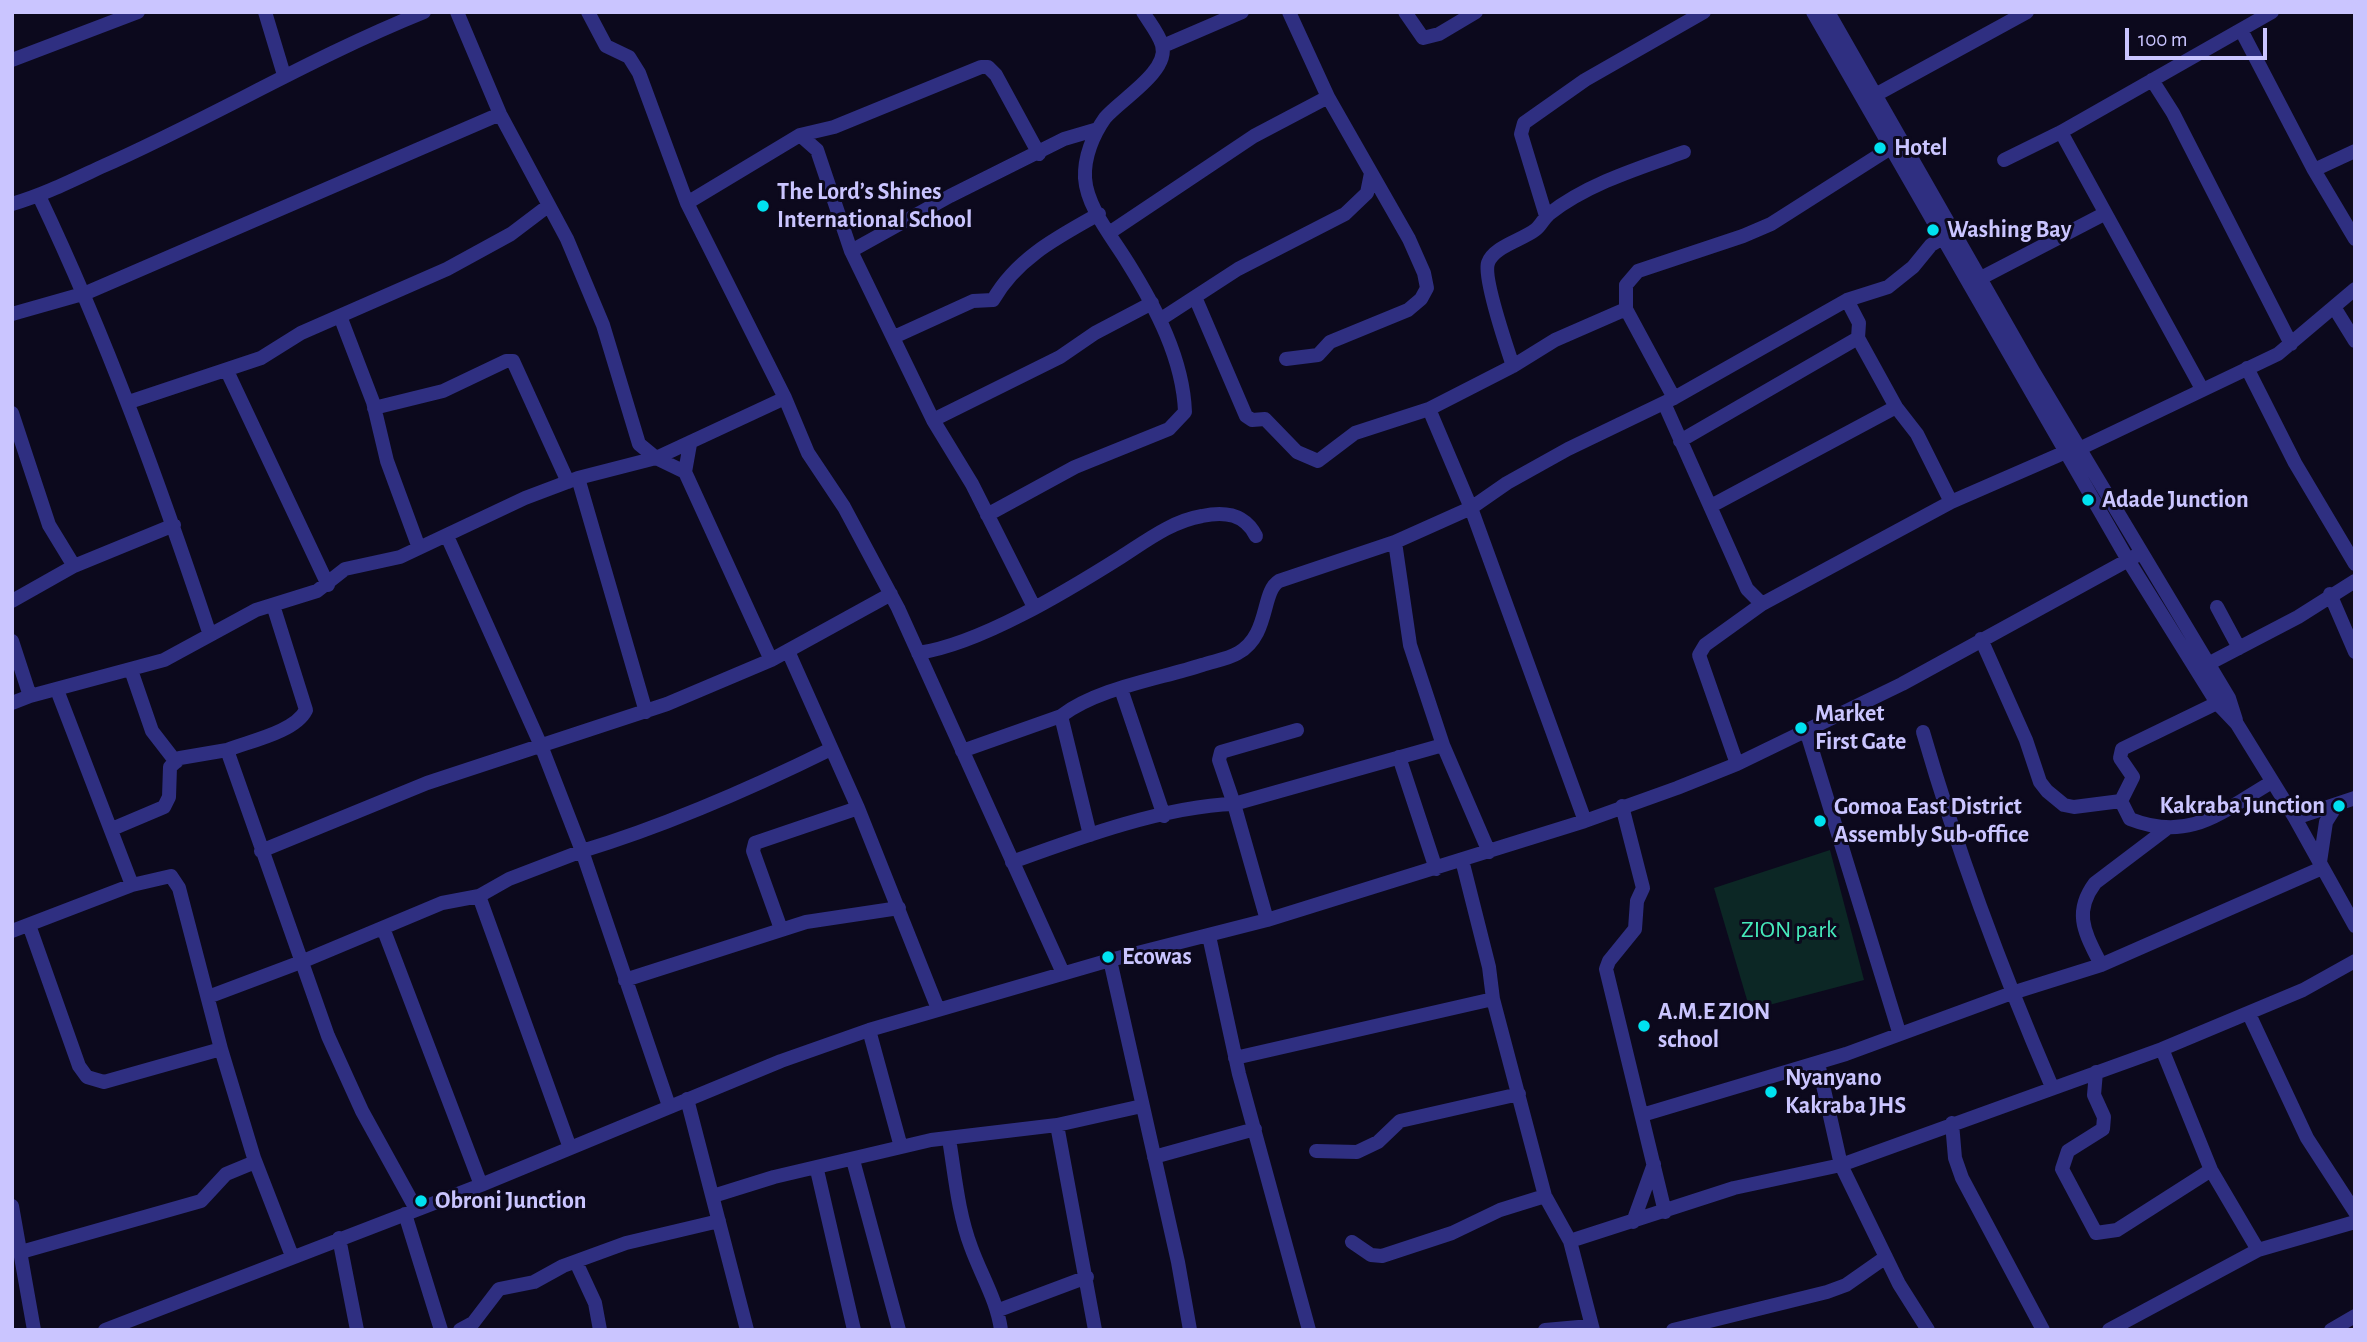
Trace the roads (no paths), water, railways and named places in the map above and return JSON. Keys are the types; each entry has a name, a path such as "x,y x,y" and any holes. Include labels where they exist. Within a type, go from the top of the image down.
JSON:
{"street":[{"path":"12,60 138,12"},
{"path":"265,12 284,75"},
{"path":"12,205 39,196 194,123 354,40 424,12"},
{"path":"457,12 500,114 567,239 603,325 639,444 656,458 685,471"},
{"path":"588,12 606,46 629,57 639,73 687,203 785,398 808,453 844,507 891,594 1063,973"},
{"path":"987,516 1075,467 1169,429 1179,422 1185,412 1185,403 1161,319 1109,233 1086,184 1085,166 1098,129 1107,116 1152,75 1158,66 1163,46 1143,12"},
{"path":"1163,46 1242,12"},
{"path":"1286,359 1318,355 1326,344 1408,310 1421,299 1427,288 1424,273 1328,97 1289,12"},
{"path":"1405,12 1423,38 1439,34 1476,12"},
{"path":"1546,216 1521,134 1524,123 1585,80 1704,12"},
{"path":"1813,12 1870,98 1981,278 2073,450"},
{"path":"1828,12 1892,147 2073,450 2217,702 2237,724 2295,818 2355,926"},
{"path":"1870,98 2027,12"},
{"path":"2004,160 2062,132 2272,12"},
{"path":"2241,30 2314,170 2355,239"},
{"path":"687,203 800,135 835,127 974,70 988,67 996,75 1039,154"},
{"path":"2152,80 2173,113 2241,252 2291,344"},
{"path":"1109,233 1254,136 1328,97"},
{"path":"12,314 86,293 500,114"},
{"path":"851,251 950,196 1077,134 1098,129"},
{"path":"2062,132 2104,214 2202,389"},
{"path":"800,135 817,150 851,251 933,420 1034,607"},
{"path":"1762,604 1747,589 1681,441 1669,401 1626,309 1626,285 1638,271 1743,236 1770,224 1892,147"},
{"path":"2314,170 2355,151"},
{"path":"1513,366 1493,305 1488,261 1536,230 1546,216 1611,180 1684,152"},
{"path":"1161,319 1238,269 1333,222 1367,193 1371,173"},
{"path":"1367,193 1382,194"},
{"path":"39,196 86,293 129,402 174,525 210,635"},
{"path":"129,402 261,358 301,333 447,269 511,233 548,206"},
{"path":"894,337 973,301 993,300 1008,276 1026,259 1099,214"},
{"path":"1981,278 2104,214"},
{"path":"962,751 1061,716 1070,709 1121,689 1240,652 1262,628 1273,584 1395,542 1471,508 1507,483 1568,449 1669,401 1847,300 1888,287 1913,267 1931,245 1944,237"},
{"path":"1737,764 1699,655 1705,645 1762,604 1951,502 2073,450 2278,354 2355,289"},
{"path":"1195,298 1247,416 1252,420 1265,419 1282,439 1310,460 1326,458 1355,433 1429,409 1513,366 1555,340 1626,309"},
{"path":"1847,300 1859,324 1858,338 1896,407 1917,434 1951,502"},
{"path":"933,420 1060,357 1152,303"},
{"path":"2334,307 2355,341"},
{"path":"340,316 374,408 387,461 419,548"},
{"path":"1681,441 1858,338"},
{"path":"374,408 443,391 506,361 513,361 573,480 646,712"},
{"path":"2247,368 2295,463 2355,564"},
{"path":"227,371 328,585"},
{"path":"12,703 164,660 239,618 328,585 354,566 386,562 524,498 573,480 656,458 785,398"},
{"path":"1711,506 1896,407"},
{"path":"1429,409 1471,508 1585,821"},
{"path":"12,413 50,525 74,566"},
{"path":"621,467 639,444"},
{"path":"690,444 685,471 771,660"},
{"path":"918,653 951,646 1034,607 1161,531 1199,516 1240,517 1249,522 1256,536"},
{"path":"12,601 74,566 174,525"},
{"path":"447,536 542,748 582,851 669,1107"},
{"path":"1395,542 1410,645 1443,745 1489,852"},
{"path":"106,1330 481,1185 687,1099 869,1030 1110,960 1267,920 1436,869 1585,821 1737,764 1911,679 2135,557"},
{"path":"2135,557 2229,698 2237,724"},
{"path":"2208,664 2298,617 2330,594 2355,581"},
{"path":"261,851 427,783 542,748 646,712 771,660 891,594"},
{"path":"2330,594 2355,652"},
{"path":"112,829 164,807 169,797 170,767 176,762 202,752 227,751 297,723 306,710 273,605"},
{"path":"2217,607 2239,648"},
{"path":"1981,639 2026,740 2039,782 2064,806 2121,801"},
{"path":"12,642 30,696"},
{"path":"788,651 858,808 939,1009"},
{"path":"131,670 152,731 176,762"},
{"path":"1121,689 1164,816"},
{"path":"57,690 132,885"},
{"path":"2121,801 2133,777 2120,758 2122,749 2217,702"},
{"path":"1061,716 1090,835"},
{"path":"1267,920 1219,760 1221,752 1297,730"},
{"path":"1806,730 1899,1032"},
{"path":"1923,732 1966,869 2012,993 2052,1087"},
{"path":"1012,862 1090,835 1215,803 1234,804 1443,745"},
{"path":"208,997 301,962 442,903 479,896 509,879 557,860 643,832 736,794 831,749"},
{"path":"227,751 328,1036 411,1212 441,1330"},
{"path":"1399,757 1436,869"},
{"path":"2101,965 2082,919 2082,904 2087,894 2104,876 2165,830 2202,822 2272,782"},
{"path":"2295,818 2355,798"},
{"path":"2121,801 2130,819 2165,830"},
{"path":"1622,806 1643,888 1637,901 1635,929 1609,961 1606,969 1665,1212"},
{"path":"2321,866 2326,822 2336,806"},
{"path":"781,929 753,851 755,844 858,808"},
{"path":"557,860 575,833"},
{"path":"1462,860 1489,967 1493,999 1545,1196 1570,1241 1591,1328 1545,1330"},
{"path":"1642,1115 1818,1062 2012,993 2101,965 2321,866"},
{"path":"12,931 132,885 171,876 179,888 221,1049 255,1162 292,1256"},
{"path":"479,896 570,1148"},
{"path":"625,980 781,929 823,918 899,908"},
{"path":"29,925 75,1055 87,1077 104,1082 221,1049"},
{"path":"383,928 481,1185"},
{"path":"1209,936 1236,1058 1309,1330"},
{"path":"1110,960 1190,1330"},
{"path":"1570,1241 1734,1188 1841,1164 2162,1049 2303,990 2355,961"},
{"path":"1236,1058 1493,999"},
{"path":"1892,1011 1926,1024"},
{"path":"2249,1014 2307,1138 2355,1212"},
{"path":"869,1030 901,1147"},
{"path":"2162,1049 2211,1170 2258,1250"},
{"path":"1818,1062 1841,1164 1886,1256 1928,1330"},
{"path":"2096,1072 2094,1095 2104,1117 2103,1129 2068,1152 2062,1169 2096,1233 2117,1230 2211,1170"},
{"path":"1316,1151 1357,1152 1378,1142 1400,1121 1519,1094"},
{"path":"687,1099 747,1330"},
{"path":"713,1196 763,1180 817,1170 901,1147 1057,1125 1142,1106"},
{"path":"1952,1123 1955,1158 1962,1178 2043,1330"},
{"path":"1057,1125 1095,1330"},
{"path":"1154,1157 1255,1129"},
{"path":"949,1139 960,1210 971,1247 999,1310 1001,1330"},
{"path":"853,1160 899,1330"},
{"path":"21,1252 201,1201 235,1168 255,1162"},
{"path":"1633,1222 1654,1164"},
{"path":"817,1170 854,1330"},
{"path":"1352,1242 1371,1255 1381,1256 1452,1233 1500,1210 1545,1196"},
{"path":"12,1206 34,1330"},
{"path":"460,1330 473,1324 499,1289 534,1282 576,1262 626,1244 719,1221"},
{"path":"2109,1330 2258,1250 2355,1222"},
{"path":"339,1238 357,1330"},
{"path":"1673,1330 1714,1325 1827,1292 1846,1285 1886,1256"},
{"path":"576,1262 595,1303 600,1330"},
{"path":"999,1310 1087,1277"},
{"path":"2331,1330 2355,1316"}],"place":[{"name":"Hotel","path":"1880,148"},
{"name":"The Lord’s Shines International School","path":"763,206"},
{"name":"Washing Bay","path":"1933,230"},
{"name":"Adade Junction","path":"2088,500"},
{"name":"Market First Gate","path":"1801,728"},
{"name":"Kakraba Junction","path":"2339,806"},
{"name":"Gomoa East District Assembly Sub-office","path":"1820,821"},
{"name":"Ecowas","path":"1108,957"},
{"name":"A.M.E ZION school","path":"1644,1026"},
{"name":"Nyanyano Kakraba JHS","path":"1771,1092"},
{"name":"Obroni Junction","path":"421,1201"}],"park label":[{"name":"ZION park","path":"1789,930"}]}
